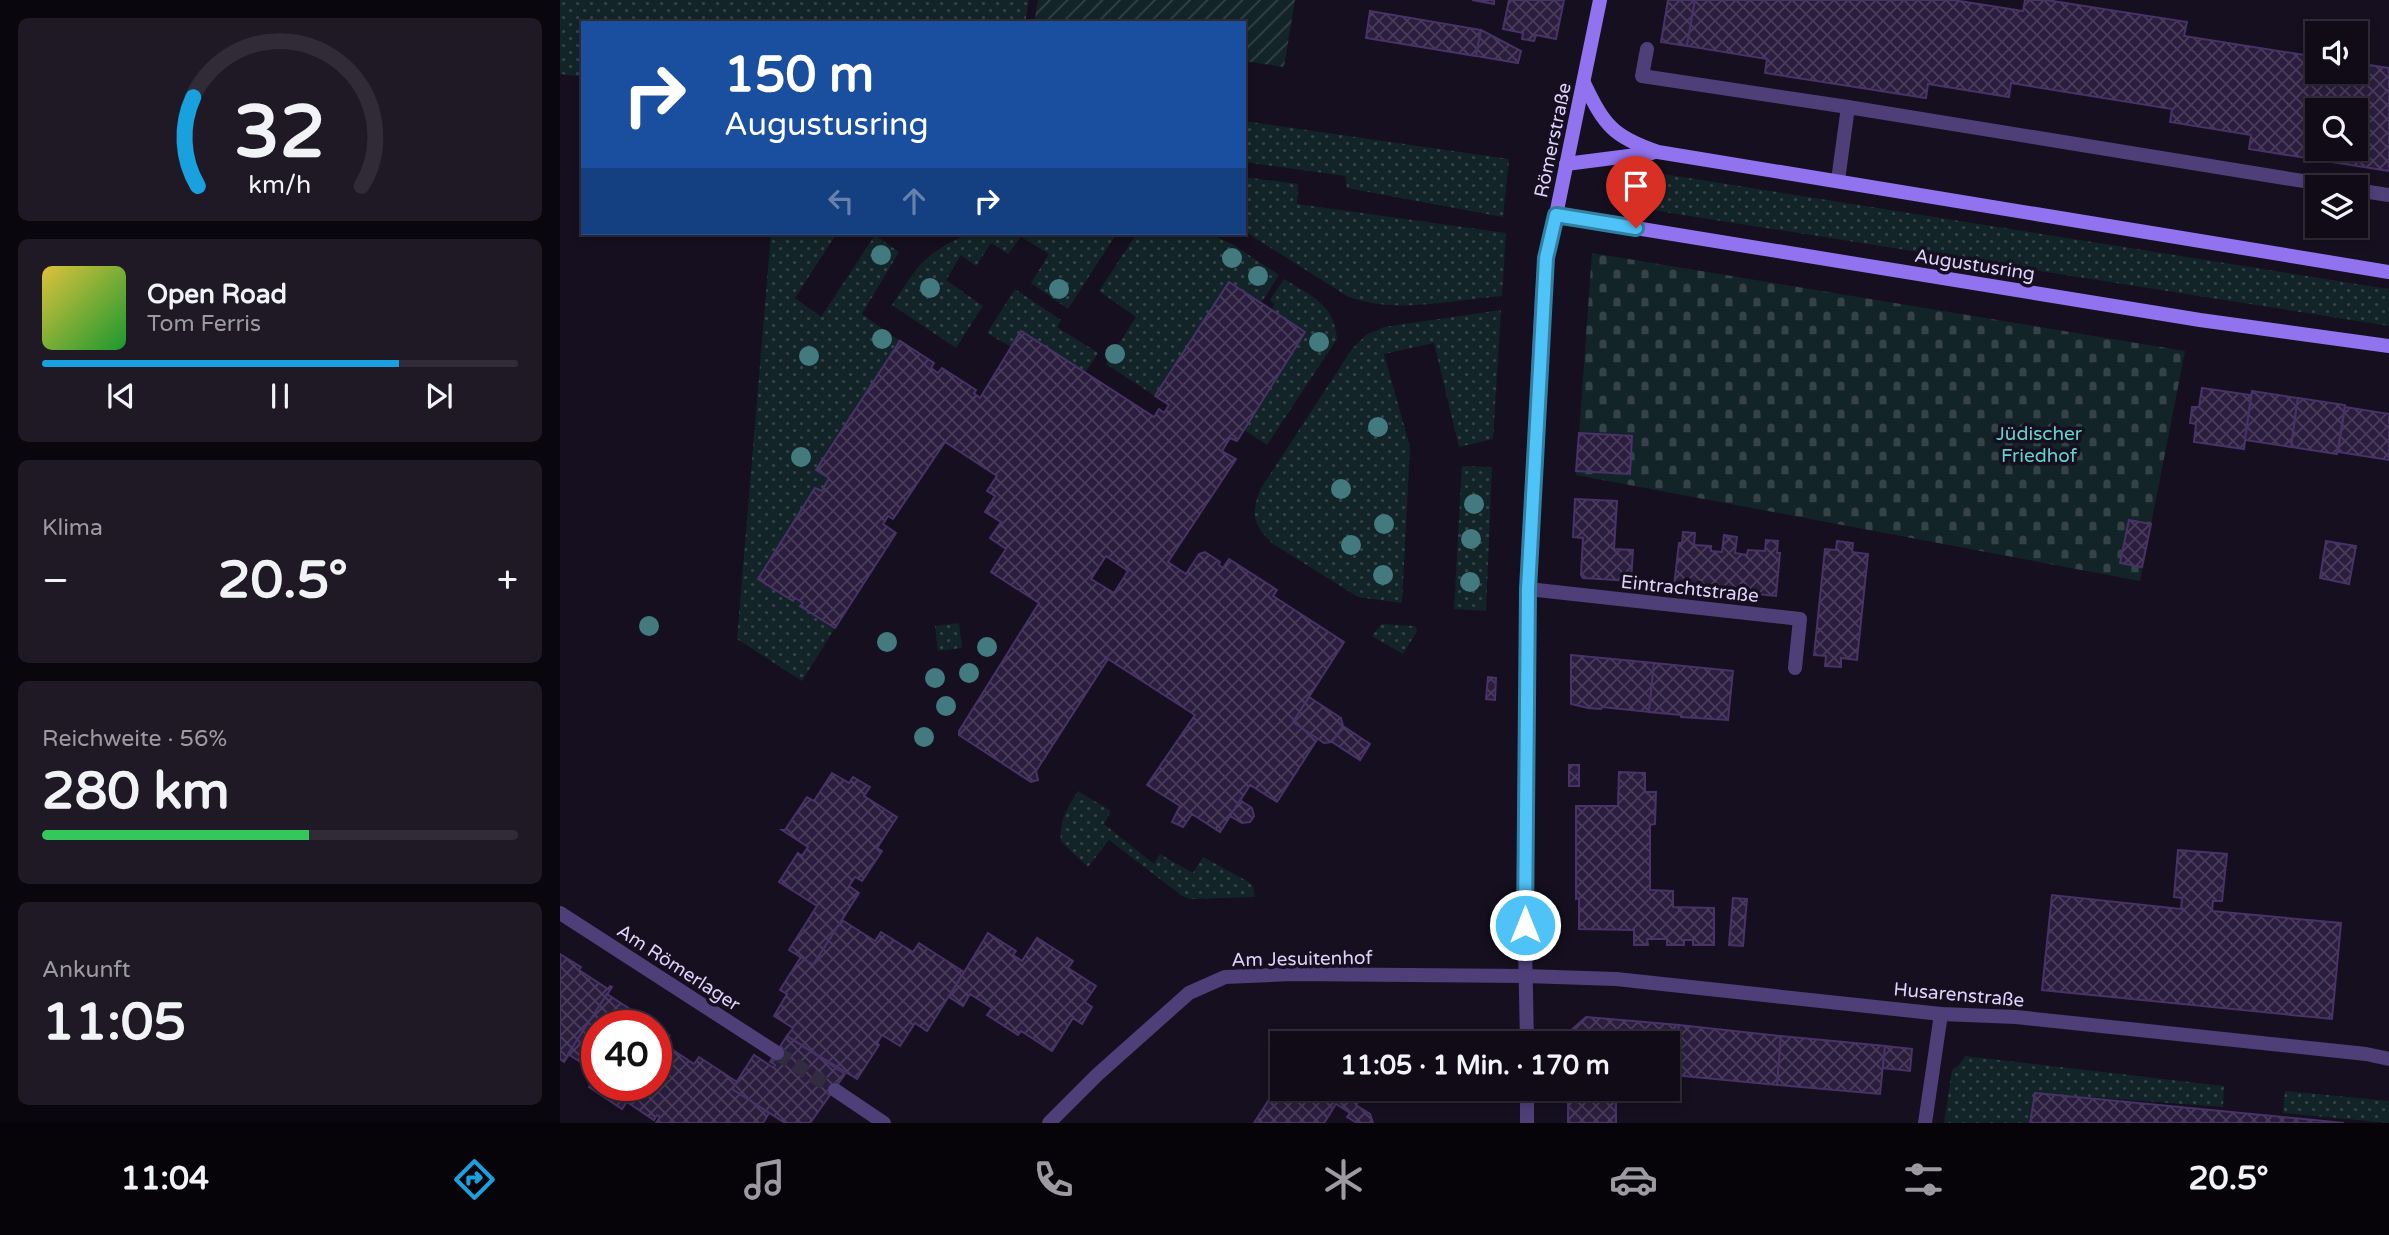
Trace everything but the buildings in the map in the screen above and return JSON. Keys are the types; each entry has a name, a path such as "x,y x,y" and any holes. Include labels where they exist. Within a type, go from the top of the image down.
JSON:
{"main road":[{"name":"Römerstraße","path":"1556,215 1600,0"},
{"path":"1584,83 1603,119 1615,133 1634,144 1658,152 2389,272"},
{"path":"1566,164 1658,152"},
{"name":"Augustusring","path":"1556,215 2200,320 2389,346"}],"street":[{"path":"1647,49 1642,76 2305,181"},
{"path":"1838,180 1848,107"},
{"path":"2368,192 2389,195"},
{"name":"Römerstraße","path":"1527,1031 1528,589 1542,294 1546,258 1556,215"},
{"name":"Eintrachtstraße","path":"1528,589 1800,619 1795,668"},
{"name":"Am Römerlager","path":"560,914 776,1052"},
{"name":"Am Jesuitenhof","path":"1049,1123 1097,1075 1189,993 1225,978 1292,974 1525,976"},
{"name":"Husarenstraße","path":"1525,976 1616,979 1941,1014 2016,1017 2366,1054 2389,1059"},
{"path":"1925,1123 1941,1014"},
{"path":"835,1090 884,1123"},
{"path":"1527,1101 1527,1123"}],"green space":[{"path":"560,0 1029,0 1025,21 581,21 581,77 560,74"},
{"path":"1038,0 1295,0 1284,67 1246,61 1246,21 1034,21"},
{"path":"1246,121 1509,159 1503,217 1347,188 1345,176 1246,162"},
{"path":"1632,169 2389,289 2389,326 1639,208 1621,192 1615,180 1621,171"},
{"path":"1246,177 1298,184 1297,204 1506,233 1502,296 1423,305 1384,305 1347,296 1246,232"},
{"path":"771,235 836,235 795,298 821,317 875,235 899,252 862,314 900,341 817,469 829,478 822,491 815,488 759,578 793,601 795,598 803,603 801,607 835,628 802,681 737,639"},
{"path":"966,235 1116,235 1068,309 1031,283 1049,254 1021,237 1008,254 991,243 976,266 961,255 946,280 983,306 956,348 892,305 916,269 932,254"},
{"path":"1136,235 1212,235 1232,244 1279,275 1261,303 1229,283 1155,396 1106,364 1136,317 1099,291"},
{"name":"Jüdischer Friedhof","path":"1592,253 2185,351 2140,581 1576,475"},
{"path":"1284,279 1320,302 1331,317 1337,339 1267,445 1243,429 1305,332 1272,310 1274,304 1270,300"},
{"path":"1015,289 1061,320 1057,327 1098,353 1085,373 1021,332 1011,347 987,333"},
{"path":"1501,310 1493,439 1459,447 1434,343 1384,354 1410,447 1402,603 1358,597 1273,544 1261,531 1255,519 1255,505 1261,488 1352,349 1366,335 1384,327"},
{"path":"1462,466 1492,467 1486,611 1454,609"},
{"path":"959,623 962,648 938,651 935,626"},
{"path":"1381,624 1415,626 1417,631 1403,654 1372,636"},
{"path":"1078,791 1111,811 1104,824 1154,864 1160,854 1193,873 1203,857 1247,881 1253,886 1255,897 1190,899 1182,896 1109,840 1088,867 1061,842 1065,815"},
{"path":"1965,1056 2224,1086 2223,1107 2036,1093 2032,1123 1944,1123 1952,1070"},
{"path":"2285,1091 2389,1101 2389,1123 2283,1113"}],"tunnel":[{"path":"777,1053 835,1090"}],"route":[{"path":"1525,925 1528,589 1546,258 1556,215 1636,228"}]}
